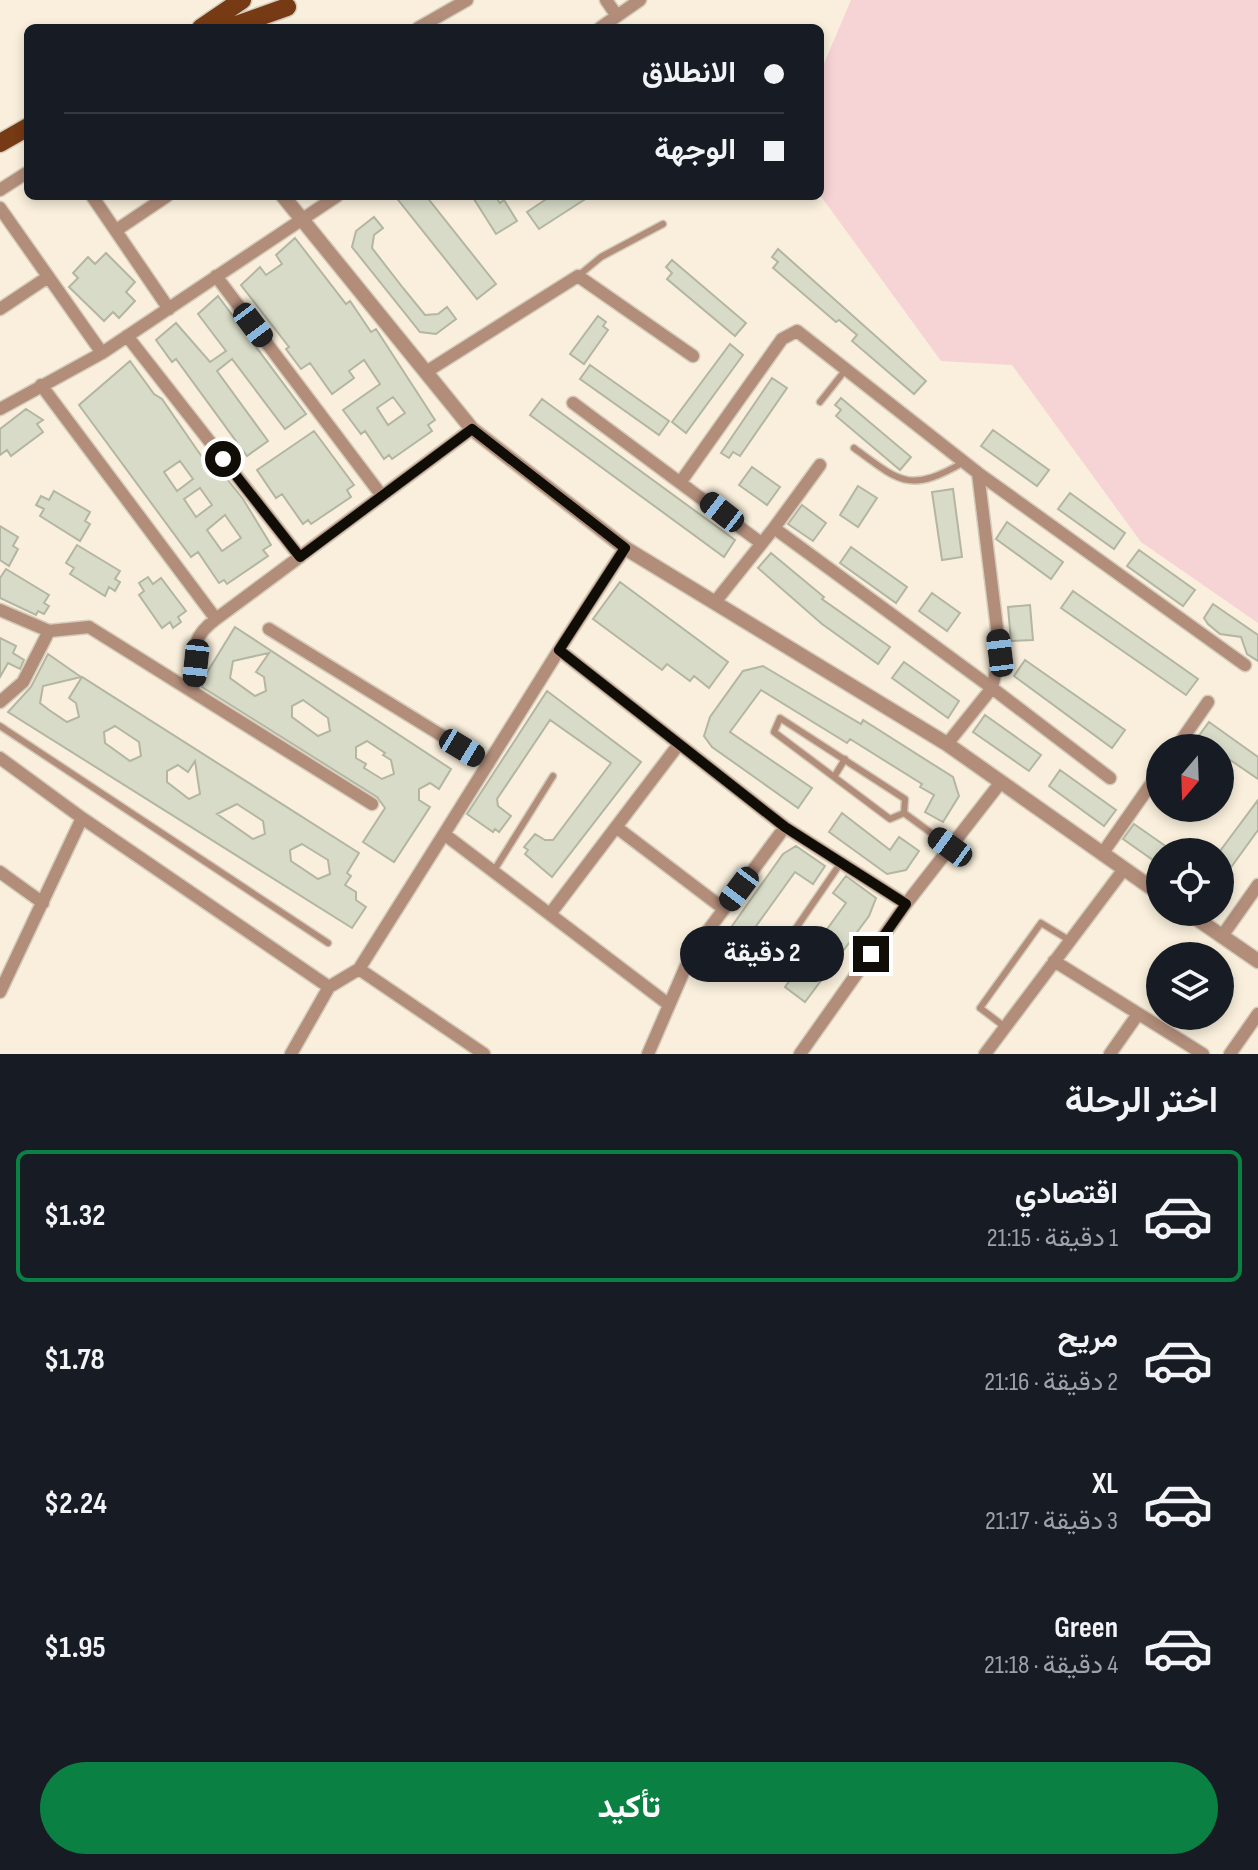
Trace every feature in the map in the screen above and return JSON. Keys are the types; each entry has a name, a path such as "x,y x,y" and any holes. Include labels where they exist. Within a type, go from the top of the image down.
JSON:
{"main road":[{"path":"198,24 220,0"},
{"path":"207,24 242,0"},
{"path":"237,24 281,4 306,0"},
{"path":"0,143 24,129"}],"street":[{"path":"425,24 467,0"},
{"path":"606,0 617,16"},
{"path":"606,24 640,0"},
{"path":"0,190 24,175"},
{"path":"95,200 118,229 169,309"},
{"path":"118,229 161,200"},
{"path":"286,200 472,429 625,548 947,744 1146,884"},
{"path":"0,409 102,353 331,200"},
{"path":"0,208 102,353"},
{"path":"216,276 382,496"},
{"path":"426,372 578,276 693,356"},
{"path":"0,309 48,277"},
{"path":"682,480 789,332 807,336 978,473 1245,665"},
{"path":"127,336 300,557"},
{"path":"41,385 216,619"},
{"path":"573,403 682,480 761,543"},
{"path":"193,692 193,650 198,632 472,429"},
{"path":"715,602 820,465"},
{"path":"947,744 992,688 1000,653 978,473"},
{"path":"774,528 1110,778"},
{"path":"291,1054 329,987 359,969 625,548"},
{"path":"0,610 49,631 89,627 372,804"},
{"path":"269,629 488,764"},
{"path":"3,695 23,682 49,631"},
{"path":"559,650 785,827 906,904"},
{"path":"1186,734 1208,702"},
{"path":"550,914 679,744"},
{"path":"0,758 329,987"},
{"path":"800,1054 906,904 1001,782"},
{"path":"1102,854 1146,791"},
{"path":"1,994 82,818"},
{"path":"616,827 724,909"},
{"path":"648,1054 692,952 785,827"},
{"path":"444,834 668,1004"},
{"path":"985,1054 1124,869"},
{"path":"0,872 43,903"},
{"path":"1222,936 1258,885"},
{"path":"1207,926 1258,961"},
{"path":"1054,961 1203,1054"},
{"path":"359,969 484,1054"},
{"path":"1110,1054 1138,1014"},
{"path":"1230,1054 1258,1014"}],"lane":[{"path":"578,276 601,257 663,224"},
{"path":"820,402 847,368"},
{"path":"854,448 891,476 916,483 937,478 964,462"},
{"path":"783,718 905,799 904,813 890,819 773,728 783,718"},
{"path":"0,726 328,943"},
{"path":"834,777 845,759"},
{"path":"493,872 553,776"},
{"path":"904,813 950,847"},
{"path":"772,963 841,863"},
{"path":"1005,1027 980,1008 1041,923 1070,940"}],"shaded area":[{"path":"851,0 1258,0 1258,623 1141,542 1012,365 941,361 824,200 824,64"}],"building":[{"path":"398,200 429,200 496,284 477,299"},
{"path":"475,200 498,200 500,203 504,200 517,221 496,234"},
{"path":"545,200 584,200 539,229 527,212"},
{"path":"374,217 383,228 374,235 372,248 403,288 425,315 438,314 447,307 456,319 436,334 420,332 352,247 356,231"},
{"path":"295,238 346,304 350,301 371,332 376,329 435,420 428,425 432,431 392,459 389,455 384,459 365,431 361,434 343,410 380,384 364,360 349,371 354,378 332,394 310,363 301,369 286,349 289,347 241,285 260,267 266,275 282,264 276,255","holes":["393,397 405,413 388,425 377,408"]},
{"path":"778,249 926,381 914,394 852,341 857,335 839,320 836,322 773,268 778,262 772,257"},
{"path":"106,253 135,282 126,292 135,301 119,318 113,312 104,321 69,287 78,278 73,273 88,257 95,264"},
{"path":"672,260 746,323 735,336 667,279 672,273 666,267"},
{"path":"218,296 306,414 285,429 232,359 217,371 268,441 247,456 176,359 172,362 156,340 176,323 210,362 226,351 198,314"},
{"path":"598,316 606,322 603,326 608,330 584,364 570,354"},
{"path":"730,344 743,355 686,433 672,422"},
{"path":"130,361 154,394 162,399 202,457 207,454 243,499 271,545 263,550 268,556 227,584 224,580 219,583 198,552 191,557 79,405","holes":["180,461 193,479 177,491 164,472","200,488 212,505 196,517 184,499","225,515 241,538 222,551 207,530"]},
{"path":"590,365 669,421 659,435 580,379"},
{"path":"772,378 787,388 740,456 733,452 729,458 721,453"},
{"path":"841,398 911,457 900,470 836,416 841,410 835,405"},
{"path":"542,399 735,540 724,557 530,415"},
{"path":"26,409 43,420 37,424 43,432 11,456 7,450 0,455 0,429"},
{"path":"993,430 1049,470 1037,486 981,446"},
{"path":"314,431 354,485 347,490 351,497 311,524 308,520 303,524 282,494 276,498 257,470"},
{"path":"752,467 780,487 767,505 739,485"},
{"path":"858,486 877,498 858,527 840,515"},
{"path":"953,489 962,557 942,560 932,492"},
{"path":"54,491 90,512 85,521 90,524 80,541 40,516 44,509 36,505 41,496 49,500"},
{"path":"1070,493 1125,533 1114,549 1058,509"},
{"path":"802,505 826,523 813,541 788,524"},
{"path":"1007,522 1063,562 1051,579 996,539"},
{"path":"0,526 18,537 13,546 18,549 9,566 0,560"},
{"path":"77,545 120,571 115,579 120,582 115,591 109,587 105,596 70,574 74,568 66,563"},
{"path":"851,547 907,587 896,603 840,563"},
{"path":"1139,550 1195,590 1183,606 1127,566"},
{"path":"771,553 824,597 822,599 890,647 878,664 822,624 758,568"},
{"path":"6,569 49,595 44,603 49,606 44,614 38,611 36,615 0,598 0,578"},
{"path":"148,577 153,584 161,578 186,611 178,617 181,622 173,628 170,622 162,628 139,595 144,591 139,583"},
{"path":"620,582 728,662 709,688 694,676 690,681 667,664 662,670 593,619"},
{"path":"1073,591 1198,679 1186,695 1061,608"},
{"path":"932,593 960,613 947,631 919,611"},
{"path":"1213,604 1258,635 1258,661 1247,654 1241,637 1220,634 1208,624 1204,618"},
{"path":"1030,605 1033,640 1011,641 1008,607"},
{"path":"235,627 451,769 439,789 430,783 419,789 419,800 430,807 394,862 363,842 385,808 377,797 202,687 203,679","holes":["269,653 256,672 264,677 266,691 255,696 230,678 233,661","303,700 328,718 330,731 318,736 292,717 292,706","367,741 385,753 383,755 391,760 394,774 382,779 364,768 366,764 356,758 356,747"]},
{"path":"0,638 16,646 13,653 24,660 20,669 8,663 0,677"},
{"path":"48,654 81,677 43,686 40,703 67,722 79,717 76,703 69,698 82,677 359,853 347,873 351,876 345,885 356,892 356,900 366,907 352,928 8,712 31,687","holes":["115,726 139,742 141,756 130,761 105,743 104,732","195,761 200,794 189,799 167,782 167,771 178,765 188,772","237,804 263,821 265,834 253,839 217,814","302,844 328,860 330,874 318,879 291,861 290,850"]},
{"path":"1025,660 1125,730 1112,748 1014,676"},
{"path":"904,662 959,701 948,718 892,678"},
{"path":"763,666 861,724 863,720 953,777 959,796 943,822 925,812 934,795 920,787 922,784 850,739 847,743 761,690 730,732 812,788 798,808 712,747 704,736 710,717 743,671"},
{"path":"547,691 641,762 552,877 525,854 528,850 524,847 535,834 545,840 553,840 611,763 550,720 497,799 498,806 511,816 499,832 495,829 493,832 467,814"},
{"path":"985,715 1041,755 1029,771 973,732"},
{"path":"1209,722 1226,734 1200,734"},
{"path":"1234,740 1258,757 1258,779 1234,763"},
{"path":"1060,770 1116,810 1104,826 1049,786"},
{"path":"1258,800 1258,830 1234,863 1234,838 1230,838"},
{"path":"842,813 890,850 899,837 919,851 906,870 887,874 829,832"},
{"path":"1134,824 1154,838 1146,838 1146,855 1123,839"},
{"path":"796,846 825,866 813,884 795,872 736,954 720,943 783,854"},
{"path":"846,876 876,898 869,916 805,1002 785,987 846,903 833,893"}],"route":[{"path":"223,459 300,557 472,429 625,548 559,650 785,827 906,904 871,954"}]}
